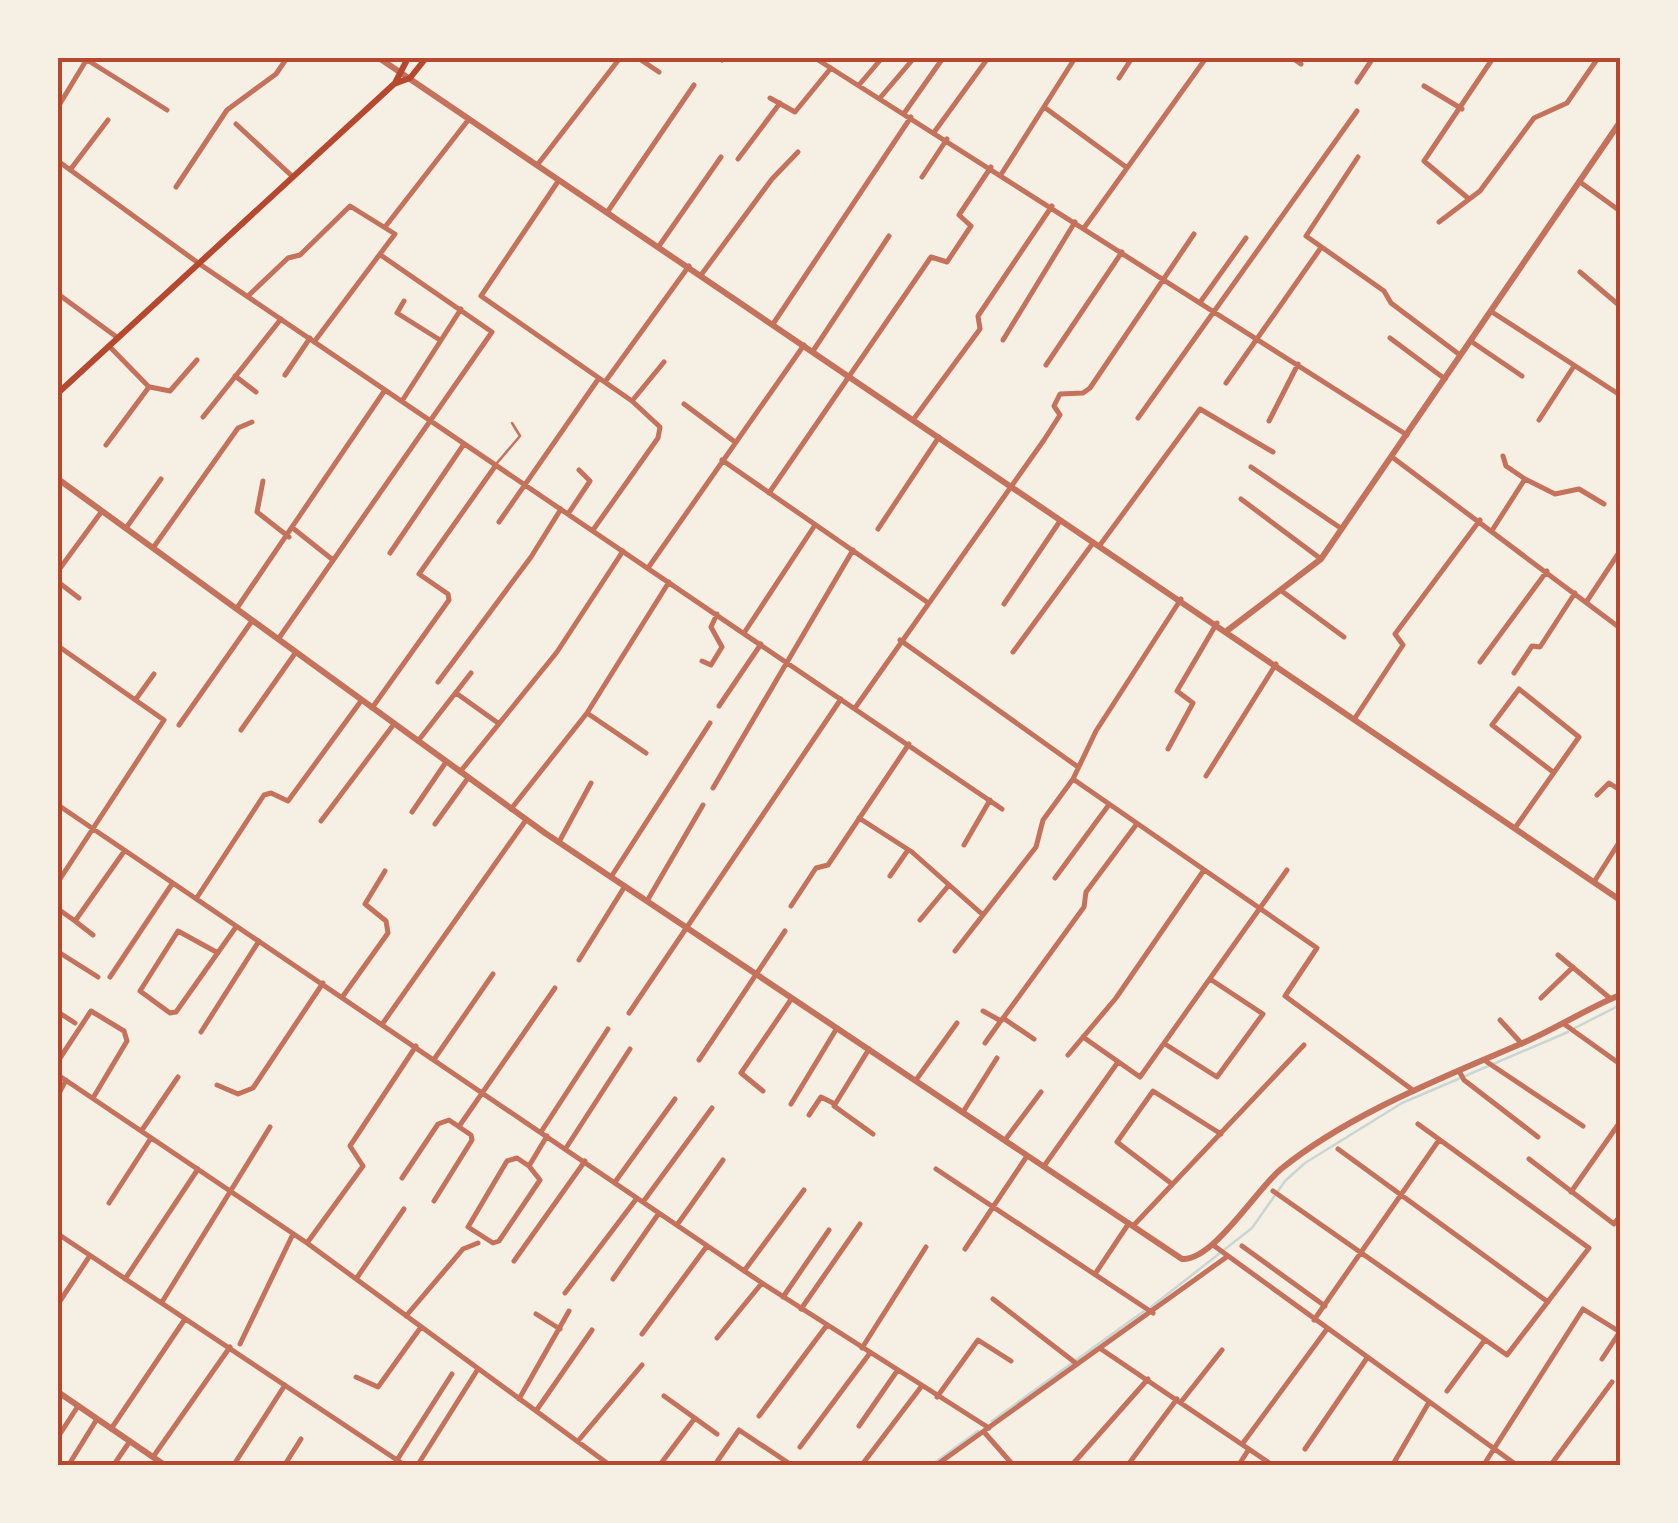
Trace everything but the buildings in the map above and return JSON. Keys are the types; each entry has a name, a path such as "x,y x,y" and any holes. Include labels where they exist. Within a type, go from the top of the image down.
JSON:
{"main road":[{"path":"394,84 398,70 408,58"},
{"path":"58,392 295,179 394,84 410,78 426,58"}],"street":[{"path":"58,107 85,58 167,110"},
{"path":"176,187 227,110 276,74 287,58"},
{"path":"380,58 1228,630 1620,900"},
{"path":"538,164 620,58"},
{"path":"638,58 658,72"},
{"path":"815,58 1002,173 1406,435"},
{"path":"858,85 882,58"},
{"path":"880,98 914,58"},
{"path":"904,112 943,58"},
{"path":"935,131 988,58"},
{"path":"1002,173 1075,58"},
{"path":"1118,78 1132,58"},
{"path":"1084,228 1206,58"},
{"path":"1292,58 1300,64"},
{"path":"1356,82 1374,58"},
{"path":"1470,199 1424,162 1494,58"},
{"path":"1439,222 1470,199 1534,118 1567,103 1598,58"},
{"path":"770,98 796,112 830,68"},
{"path":"608,211 694,85"},
{"path":"1424,86 1462,109"},
{"path":"738,159 780,103"},
{"path":"1044,107 1127,168"},
{"path":"1138,418 1358,112"},
{"path":"773,324 911,117"},
{"path":"385,227 469,118"},
{"path":"70,170 108,120"},
{"path":"1228,630 1283,592 1321,559 1620,122"},
{"path":"236,124 295,179"},
{"path":"922,177 947,139"},
{"path":"701,275 772,179 798,152"},
{"path":"1358,157 1306,234 1320,249 1384,291 1392,304 1462,356"},
{"path":"659,246 722,158"},
{"path":"58,161 201,265 1002,809"},
{"path":"769,492 851,378 931,256 947,262 967,234 971,226 959,215 991,166"},
{"path":"560,178 481,296 632,401 659,425 660,433 593,530"},
{"path":"1580,182 1620,211"},
{"path":"248,296 257,284 272,278 288,258 300,255 350,206 397,236 286,375"},
{"path":"914,420 980,328 978,316 1052,206"},
{"path":"1003,340 1076,222"},
{"path":"855,708 1060,415 1054,404 1060,394 1087,390 1194,234"},
{"path":"812,351 890,236"},
{"path":"1201,300 1246,238"},
{"path":"1226,383 1320,249"},
{"path":"1046,365 1122,252"},
{"path":"278,638 492,332 382,256"},
{"path":"499,522 689,266"},
{"path":"1580,272 1620,306"},
{"path":"58,294 118,338"},
{"path":"404,301 397,313 440,340"},
{"path":"402,401 461,308"},
{"path":"1492,312 1620,395"},
{"path":"204,417 280,318"},
{"path":"1390,338 1445,379"},
{"path":"1472,342 1522,376"},
{"path":"648,568 804,345"},
{"path":"110,346 150,387 170,391 197,360"},
{"path":"632,401 664,362"},
{"path":"1269,421 1298,364"},
{"path":"1539,420 1574,366"},
{"path":"235,376 256,392"},
{"path":"106,445 150,387"},
{"path":"238,608 386,390"},
{"path":"684,404 735,442"},
{"path":"1013,652 1200,409 1274,452"},
{"path":"154,548 238,428 252,422"},
{"path":"878,529 940,437"},
{"path":"390,553 465,444"},
{"path":"1503,456 1506,466 1555,494 1579,489 1604,504"},
{"path":"1392,458 1620,625"},
{"path":"722,460 927,602"},
{"path":"372,708 449,600 419,574 496,464"},
{"path":"1251,467 1342,529"},
{"path":"568,514 590,480 578,470"},
{"path":"126,528 161,478"},
{"path":"58,479 526,820 1182,1259 1222,1251"},
{"path":"1493,529 1525,479"},
{"path":"263,481 258,513 289,536"},
{"path":"1242,498 1321,559"},
{"path":"438,682 531,557 561,509"},
{"path":"58,571 102,511"},
{"path":"1004,604 1062,519"},
{"path":"1354,718 1403,645 1395,634 1480,520"},
{"path":"744,633 815,525"},
{"path":"294,529 333,560"},
{"path":"713,788 853,550"},
{"path":"460,772 557,652 624,551"},
{"path":"1586,600 1620,553"},
{"path":"1480,662 1547,571"},
{"path":"58,582 79,598"},
{"path":"511,809 587,713 669,582"},
{"path":"1283,592 1344,637"},
{"path":"1514,673 1532,646 1540,647 1576,593"},
{"path":"956,951 1036,847 1042,820 1073,780 1181,599"},
{"path":"702,661 712,665 722,647 711,626 717,614"},
{"path":"179,725 253,620"},
{"path":"1168,749 1193,704 1177,691 1217,623"},
{"path":"900,640 1078,767"},
{"path":"719,706 761,644"},
{"path":"58,646 164,720 58,882"},
{"path":"241,730 296,652"},
{"path":"1206,776 1276,664"},
{"path":"418,741 471,673"},
{"path":"136,699 154,674"},
{"path":"1515,828 1578,736 1518,689 1492,725 1553,772"},
{"path":"456,692 498,724"},
{"path":"629,1013 841,699"},
{"path":"196,899 264,794 288,801 362,701"},
{"path":"587,713 646,753"},
{"path":"612,877 710,723"},
{"path":"321,821 394,724"},
{"path":"791,906 816,868 828,864 909,744"},
{"path":"412,812 446,762"},
{"path":"434,824 468,778"},
{"path":"1073,780 1318,950 1285,996 1415,1092"},
{"path":"559,842 591,782"},
{"path":"1597,795 1609,783 1620,790"},
{"path":"964,845 990,800"},
{"path":"647,901 703,805"},
{"path":"58,806 744,1271 937,1396 986,1430 1014,1466"},
{"path":"1055,878 1108,806"},
{"path":"859,818 908,850 983,915"},
{"path":"383,1023 526,820"},
{"path":"985,1042 1084,907 1086,892 1136,825"},
{"path":"1594,882 1620,841"},
{"path":"890,876 908,850"},
{"path":"75,920 124,852"},
{"path":"343,996 388,932 386,922 365,904 384,870"},
{"path":"1068,1055 1116,998 1204,870"},
{"path":"1083,1037 1140,1077 1287,870"},
{"path":"110,978 173,884"},
{"path":"920,920 949,884"},
{"path":"579,960 625,886"},
{"path":"58,909 93,935"},
{"path":"218,953 178,931 141,987 141,995 170,1013 176,1012 218,953 236,926"},
{"path":"698,1060 785,931"},
{"path":"201,1032 259,941"},
{"path":"58,954 98,977"},
{"path":"1558,955 1610,999"},
{"path":"1541,998 1573,967"},
{"path":"435,1058 493,974"},
{"path":"1165,1044 1217,1077 1248,1039 1262,1014 1210,979"},
{"path":"217,1085 238,1094 253,1088 323,984"},
{"path":"460,1125 555,988"},
{"path":"935,1466 1075,1362 1153,1313 1222,1251 1264,1184 1286,1166 1415,1092 1566,1026 1620,994"},
{"path":"763,1091 741,1074 792,998"},
{"path":"58,1061 91,1010 124,1030 127,1040 92,1098"},
{"path":"983,1011 1034,1039"},
{"path":"58,1012 74,1023"},
{"path":"1500,1020 1522,1044"},
{"path":"916,1080 956,1023"},
{"path":"1566,1026 1620,1064"},
{"path":"791,1104 838,1028"},
{"path":"529,1166 608,1029"},
{"path":"1095,1274 1131,1224 1304,1045"},
{"path":"307,1243 362,1168 350,1146 416,1046"},
{"path":"566,1148 630,1049"},
{"path":"868,1049 835,1109 873,1134"},
{"path":"964,1112 998,1058"},
{"path":"1044,1166 1118,1062"},
{"path":"1488,1063 1584,1126"},
{"path":"1460,1074 1538,1136"},
{"path":"58,1075 307,1243 611,1466"},
{"path":"142,1130 178,1077"},
{"path":"58,1095 66,1080"},
{"path":"1172,1184 1117,1142 1153,1091 1221,1134"},
{"path":"1005,1140 1041,1092"},
{"path":"809,1115 821,1097 835,1104"},
{"path":"615,1182 675,1099"},
{"path":"565,1293 712,1108"},
{"path":"402,1178 438,1124 449,1120 460,1125 472,1140 434,1201"},
{"path":"1571,1192 1620,1122"},
{"path":"1276,1193 1484,1341 1510,1354 1589,1248 1418,1124"},
{"path":"162,1302 270,1127"},
{"path":"109,1203 152,1137"},
{"path":"1314,1320 1438,1140"},
{"path":"1338,1148 1548,1302"},
{"path":"966,1249 1027,1155"},
{"path":"517,1158 529,1166 540,1180 498,1242 468,1226 507,1161 517,1158"},
{"path":"1529,1158 1614,1224 1620,1216"},
{"path":"678,1225 724,1160"},
{"path":"514,1261 585,1162"},
{"path":"125,1279 198,1169"},
{"path":"936,1169 1153,1313"},
{"path":"744,1271 804,1190"},
{"path":"356,1278 404,1209"},
{"path":"612,1280 659,1212"},
{"path":"801,1309 860,1224"},
{"path":"783,1297 829,1230"},
{"path":"58,1234 406,1466"},
{"path":"240,1344 292,1234"},
{"path":"406,1316 463,1248 478,1243"},
{"path":"642,1334 707,1246"},
{"path":"1242,1246 1325,1306"},
{"path":"862,1348 926,1248"},
{"path":"1222,1251 1518,1466"},
{"path":"58,1304 89,1256"},
{"path":"717,1338 762,1283"},
{"path":"993,1299 1075,1362"},
{"path":"1483,1466 1582,1309 1620,1331 1602,1358"},
{"path":"520,1399 570,1311"},
{"path":"536,1314 560,1329"},
{"path":"111,1429 186,1318"},
{"path":"759,1416 826,1325"},
{"path":"356,1377 378,1387 421,1328"},
{"path":"1238,1466 1246,1447 1327,1328"},
{"path":"536,1411 592,1330"},
{"path":"937,1396 978,1340 1010,1361"},
{"path":"1447,1391 1484,1341"},
{"path":"153,1457 230,1348"},
{"path":"1101,1349 1274,1466"},
{"path":"1127,1466 1222,1350"},
{"path":"800,1447 870,1353"},
{"path":"1305,1449 1367,1358"},
{"path":"578,1441 642,1365"},
{"path":"418,1466 478,1369"},
{"path":"859,1426 897,1371"},
{"path":"397,1460 452,1374"},
{"path":"1072,1466 1148,1380"},
{"path":"1550,1466 1612,1382"},
{"path":"233,1466 285,1384"},
{"path":"861,1466 921,1387"},
{"path":"58,1392 166,1466"},
{"path":"664,1396 717,1434"},
{"path":"1392,1466 1428,1404"},
{"path":"58,1437 78,1406"},
{"path":"659,1466 695,1418"},
{"path":"68,1466 98,1420"},
{"path":"714,1466 739,1430 793,1466"},
{"path":"284,1466 301,1439"},
{"path":"113,1466 130,1442"}],"lane":[{"path":"496,464 520,436 512,422"}],"waterway":[{"path":"1575,1028 1620,1005"},
{"path":"1151,1307 1252,1228 1285,1181 1305,1163 1402,1103 1568,1032"},
{"path":"992,1421 1144,1311"},
{"path":"930,1466 978,1431"}]}
